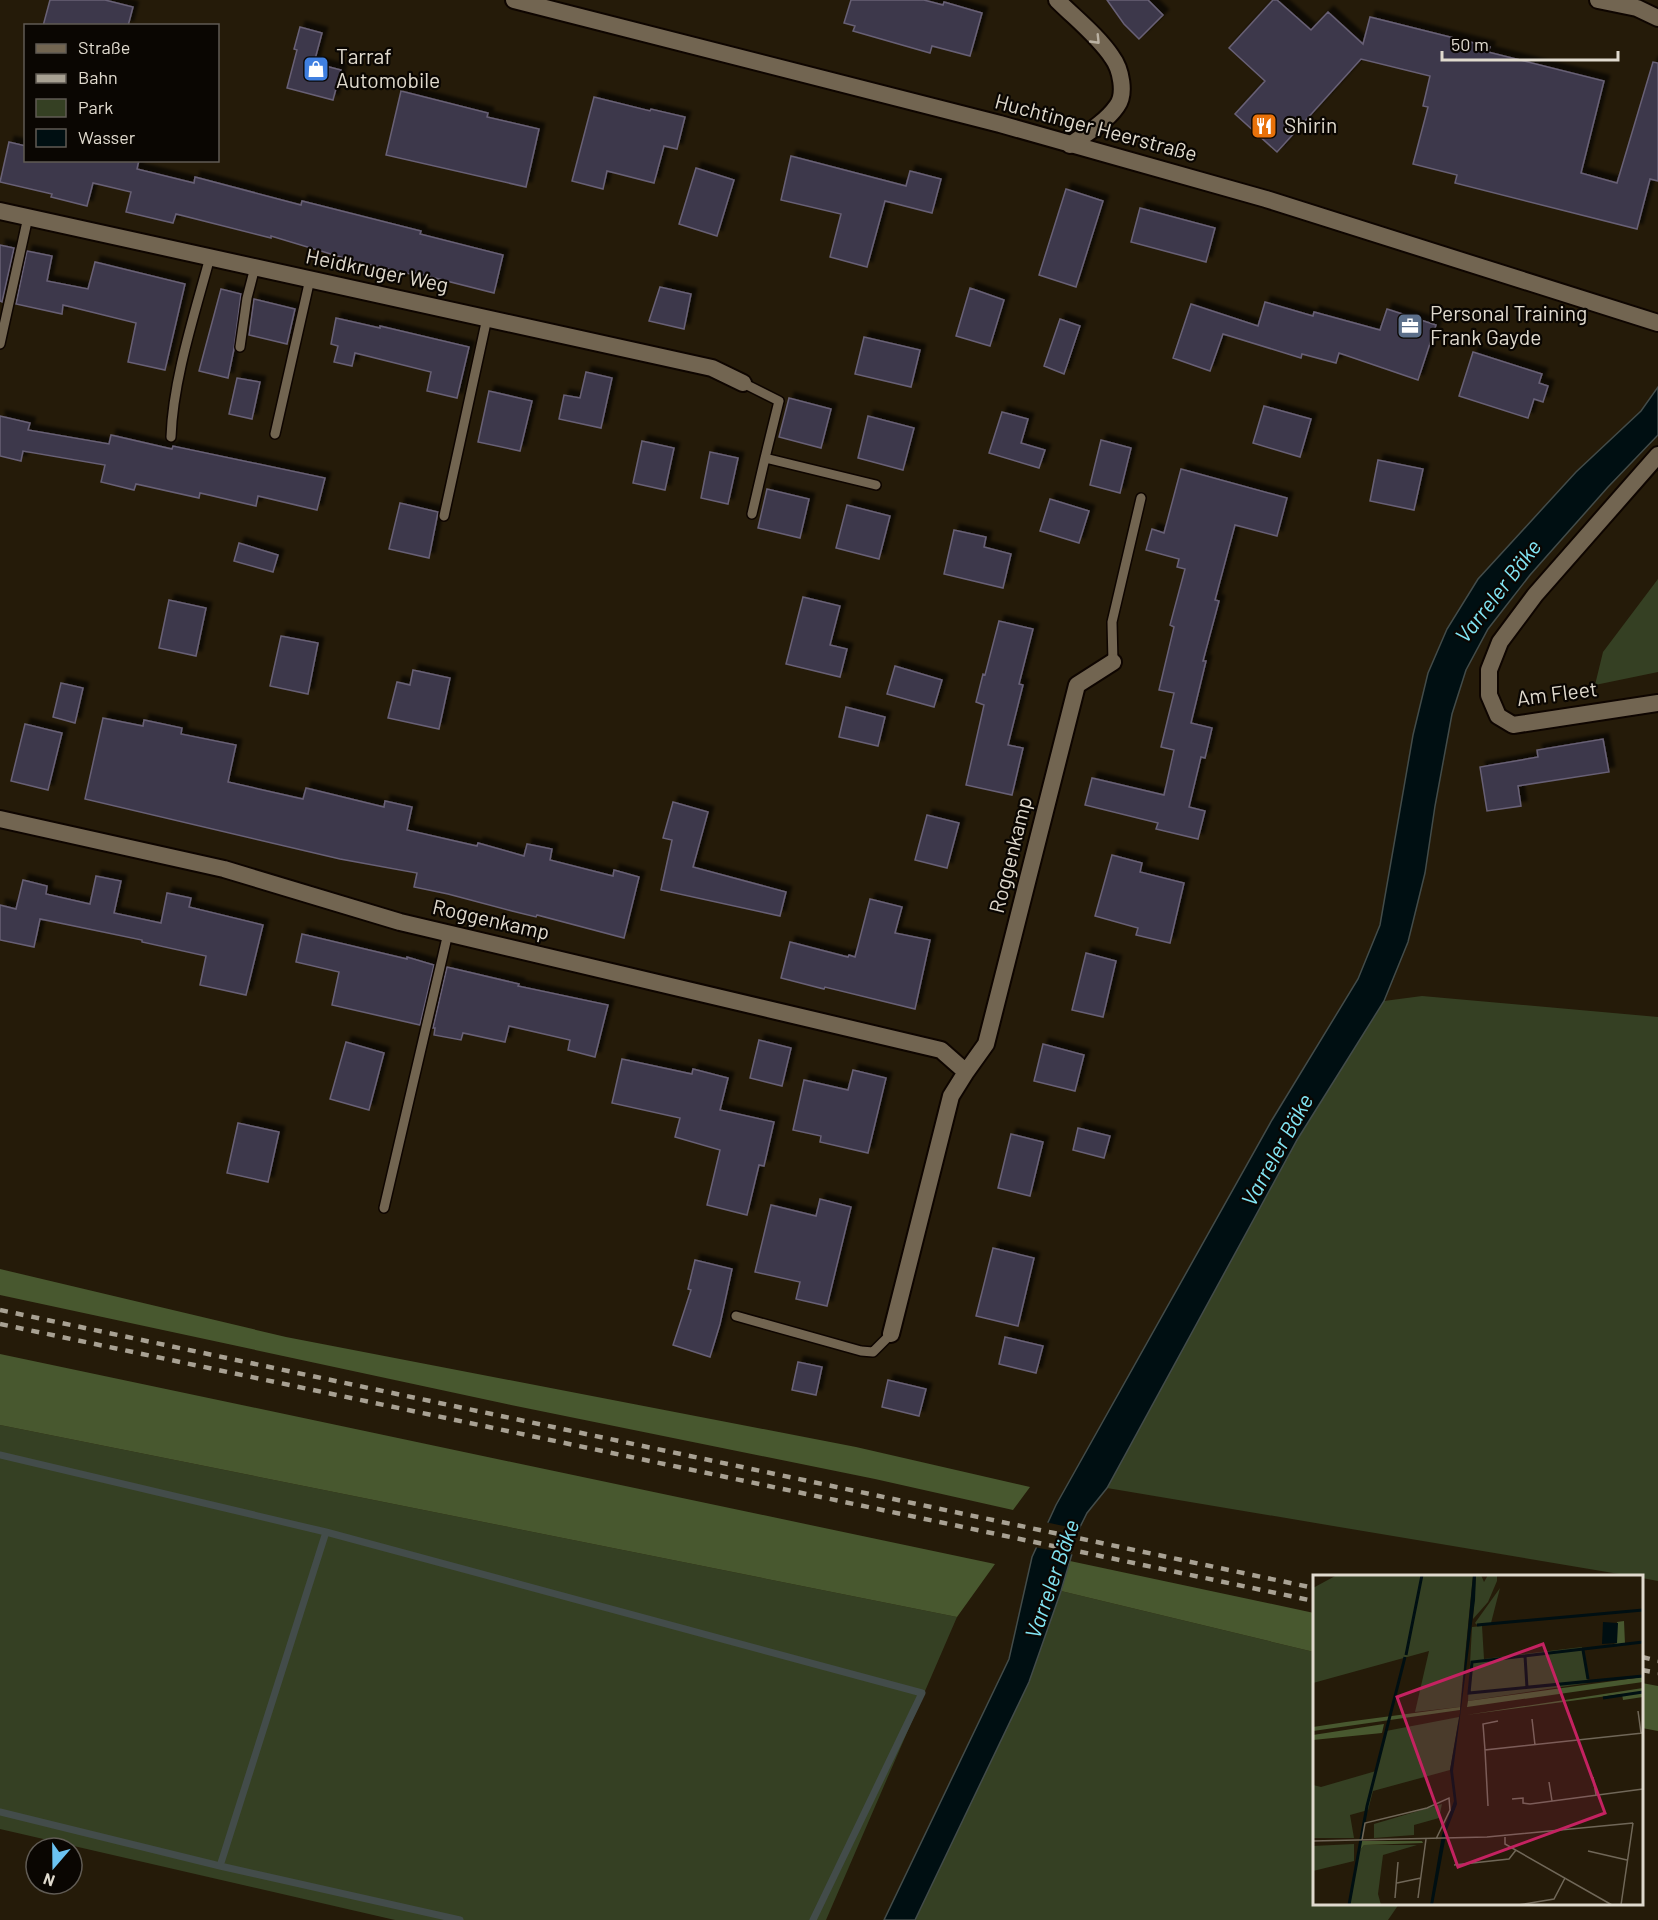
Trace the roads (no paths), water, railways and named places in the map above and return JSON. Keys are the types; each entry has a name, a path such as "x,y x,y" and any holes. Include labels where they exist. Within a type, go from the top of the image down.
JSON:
{"street":[{"name":"Huchtinger Heerstraße","path":"514,0 989,121 1266,199 1658,323"},
{"path":"1057,0 1114,58 1122,91 1118,105 1098,125 1070,145"},
{"path":"1598,0 1637,8 1658,18"},
{"name":"Heidkruger Weg","path":"0,211 712,368 743,383"},
{"name":"Am Fleet","path":"1658,455 1535,595 1500,642 1489,670 1489,686 1498,716 1513,725 1658,703"},
{"name":"Roggenkamp","path":"891,1334 951,1095 986,1044 1077,686 1113,662"},
{"name":"Roggenkamp","path":"0,819 224,869 400,922 941,1050 966,1071"}],"lane":[{"path":"0,344 28,217"},
{"path":"171,437 172,417 179,384 210,257"},
{"path":"240,347 247,298 255,267"},
{"path":"275,434 310,279"},
{"path":"444,516 487,318"},
{"path":"743,383 779,401 752,514"},
{"path":"765,458 876,485"},
{"path":"1113,662 1112,622 1141,498"},
{"path":"384,1208 448,933"},
{"path":"736,1316 861,1351 873,1352 891,1334"}],"water":[{"name":"Varreler Bäke","path":"1658,387 1658,435 1608,487 1530,575 1488,629 1466,670 1452,714 1425,873 1408,942 1384,1001 1297,1140 1107,1488 1087,1513 1080,1527 1061,1591 1029,1682 915,1920 884,1920 1009,1659 1032,1557 1056,1505 1272,1120 1358,979 1380,925 1413,735 1428,673 1447,629 1478,579 1576,472 1641,411"}],"waterway":[{"path":"0,1455 326,1532 922,1693 813,1920"},
{"path":"220,1866 326,1532"},
{"path":"0,1812 220,1866 460,1920"}],"railway":[{"path":"0,1310 1313,1588"},
{"path":"0,1324 1313,1601"},
{"path":"1643,1657 1658,1661"},
{"path":"1643,1670 1658,1673"}],"place":[{"name":"Tarraf Automobile","path":"316,69"},
{"name":"Shirin","path":"1264,126"},
{"name":"Personal Training Frank Gayde","path":"1410,326"}]}
